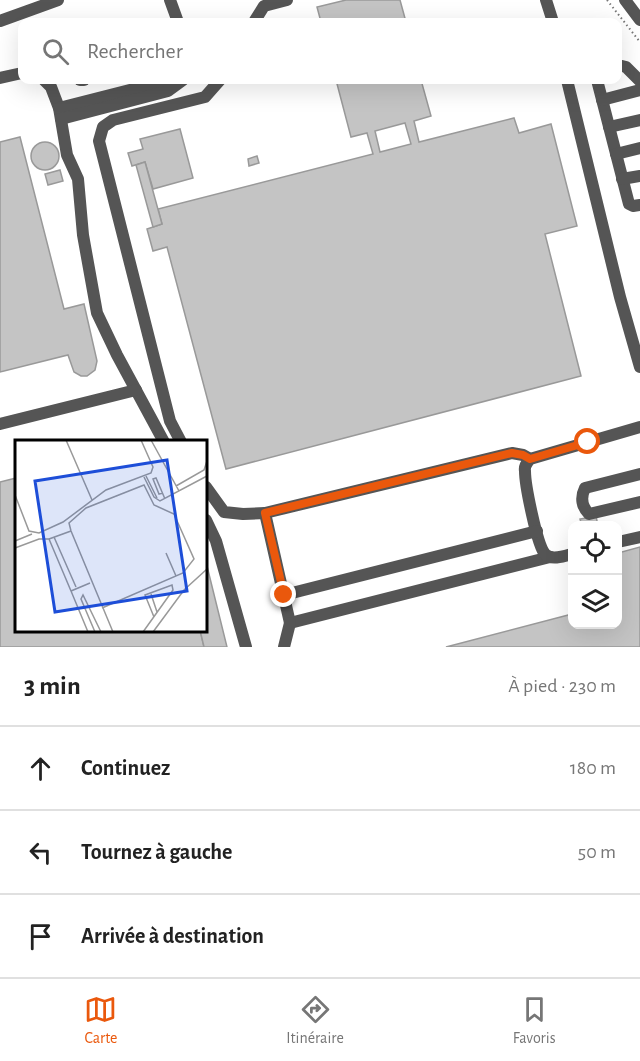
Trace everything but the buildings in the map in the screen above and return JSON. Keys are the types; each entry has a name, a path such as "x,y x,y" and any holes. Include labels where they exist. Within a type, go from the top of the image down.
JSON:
{"street":[{"path":"0,21 58,0"},
{"path":"170,0 177,18"},
{"path":"256,18 264,6 287,0"},
{"path":"546,0 552,18"},
{"path":"624,0 640,20"},
{"path":"622,65 640,81"},
{"path":"0,78 18,74"},
{"path":"48,84 60,114 67,155 78,179 83,235 97,313 135,390 163,440"},
{"path":"60,114 156,84"},
{"path":"60,114 168,91 178,84"},
{"path":"180,440 170,421 99,141 103,127 113,120 205,97 216,84"},
{"path":"568,84 620,297 640,367"},
{"path":"598,84 629,204 640,205"},
{"path":"602,100 640,90"},
{"path":"609,127 640,120"},
{"path":"616,154 640,148"},
{"path":"622,179 640,176"},
{"path":"0,424 135,390"},
{"path":"550,557 545,554 537,531 525,464 530,459 640,427"},
{"path":"207,488 224,512 265,513 512,453 530,459"},
{"path":"640,474 585,488 582,501 589,514 640,502"},
{"path":"265,513 290,623 284,647"},
{"path":"207,522 216,541 246,647"},
{"path":"284,595 537,531"},
{"path":"622,541 640,537"},
{"path":"290,623 550,557 568,555"}],"path":[{"path":"607,0 621,18"},
{"path":"622,19 640,42"}],"route":[{"path":"284,595 265,513 512,453 530,459 588,442"}]}
